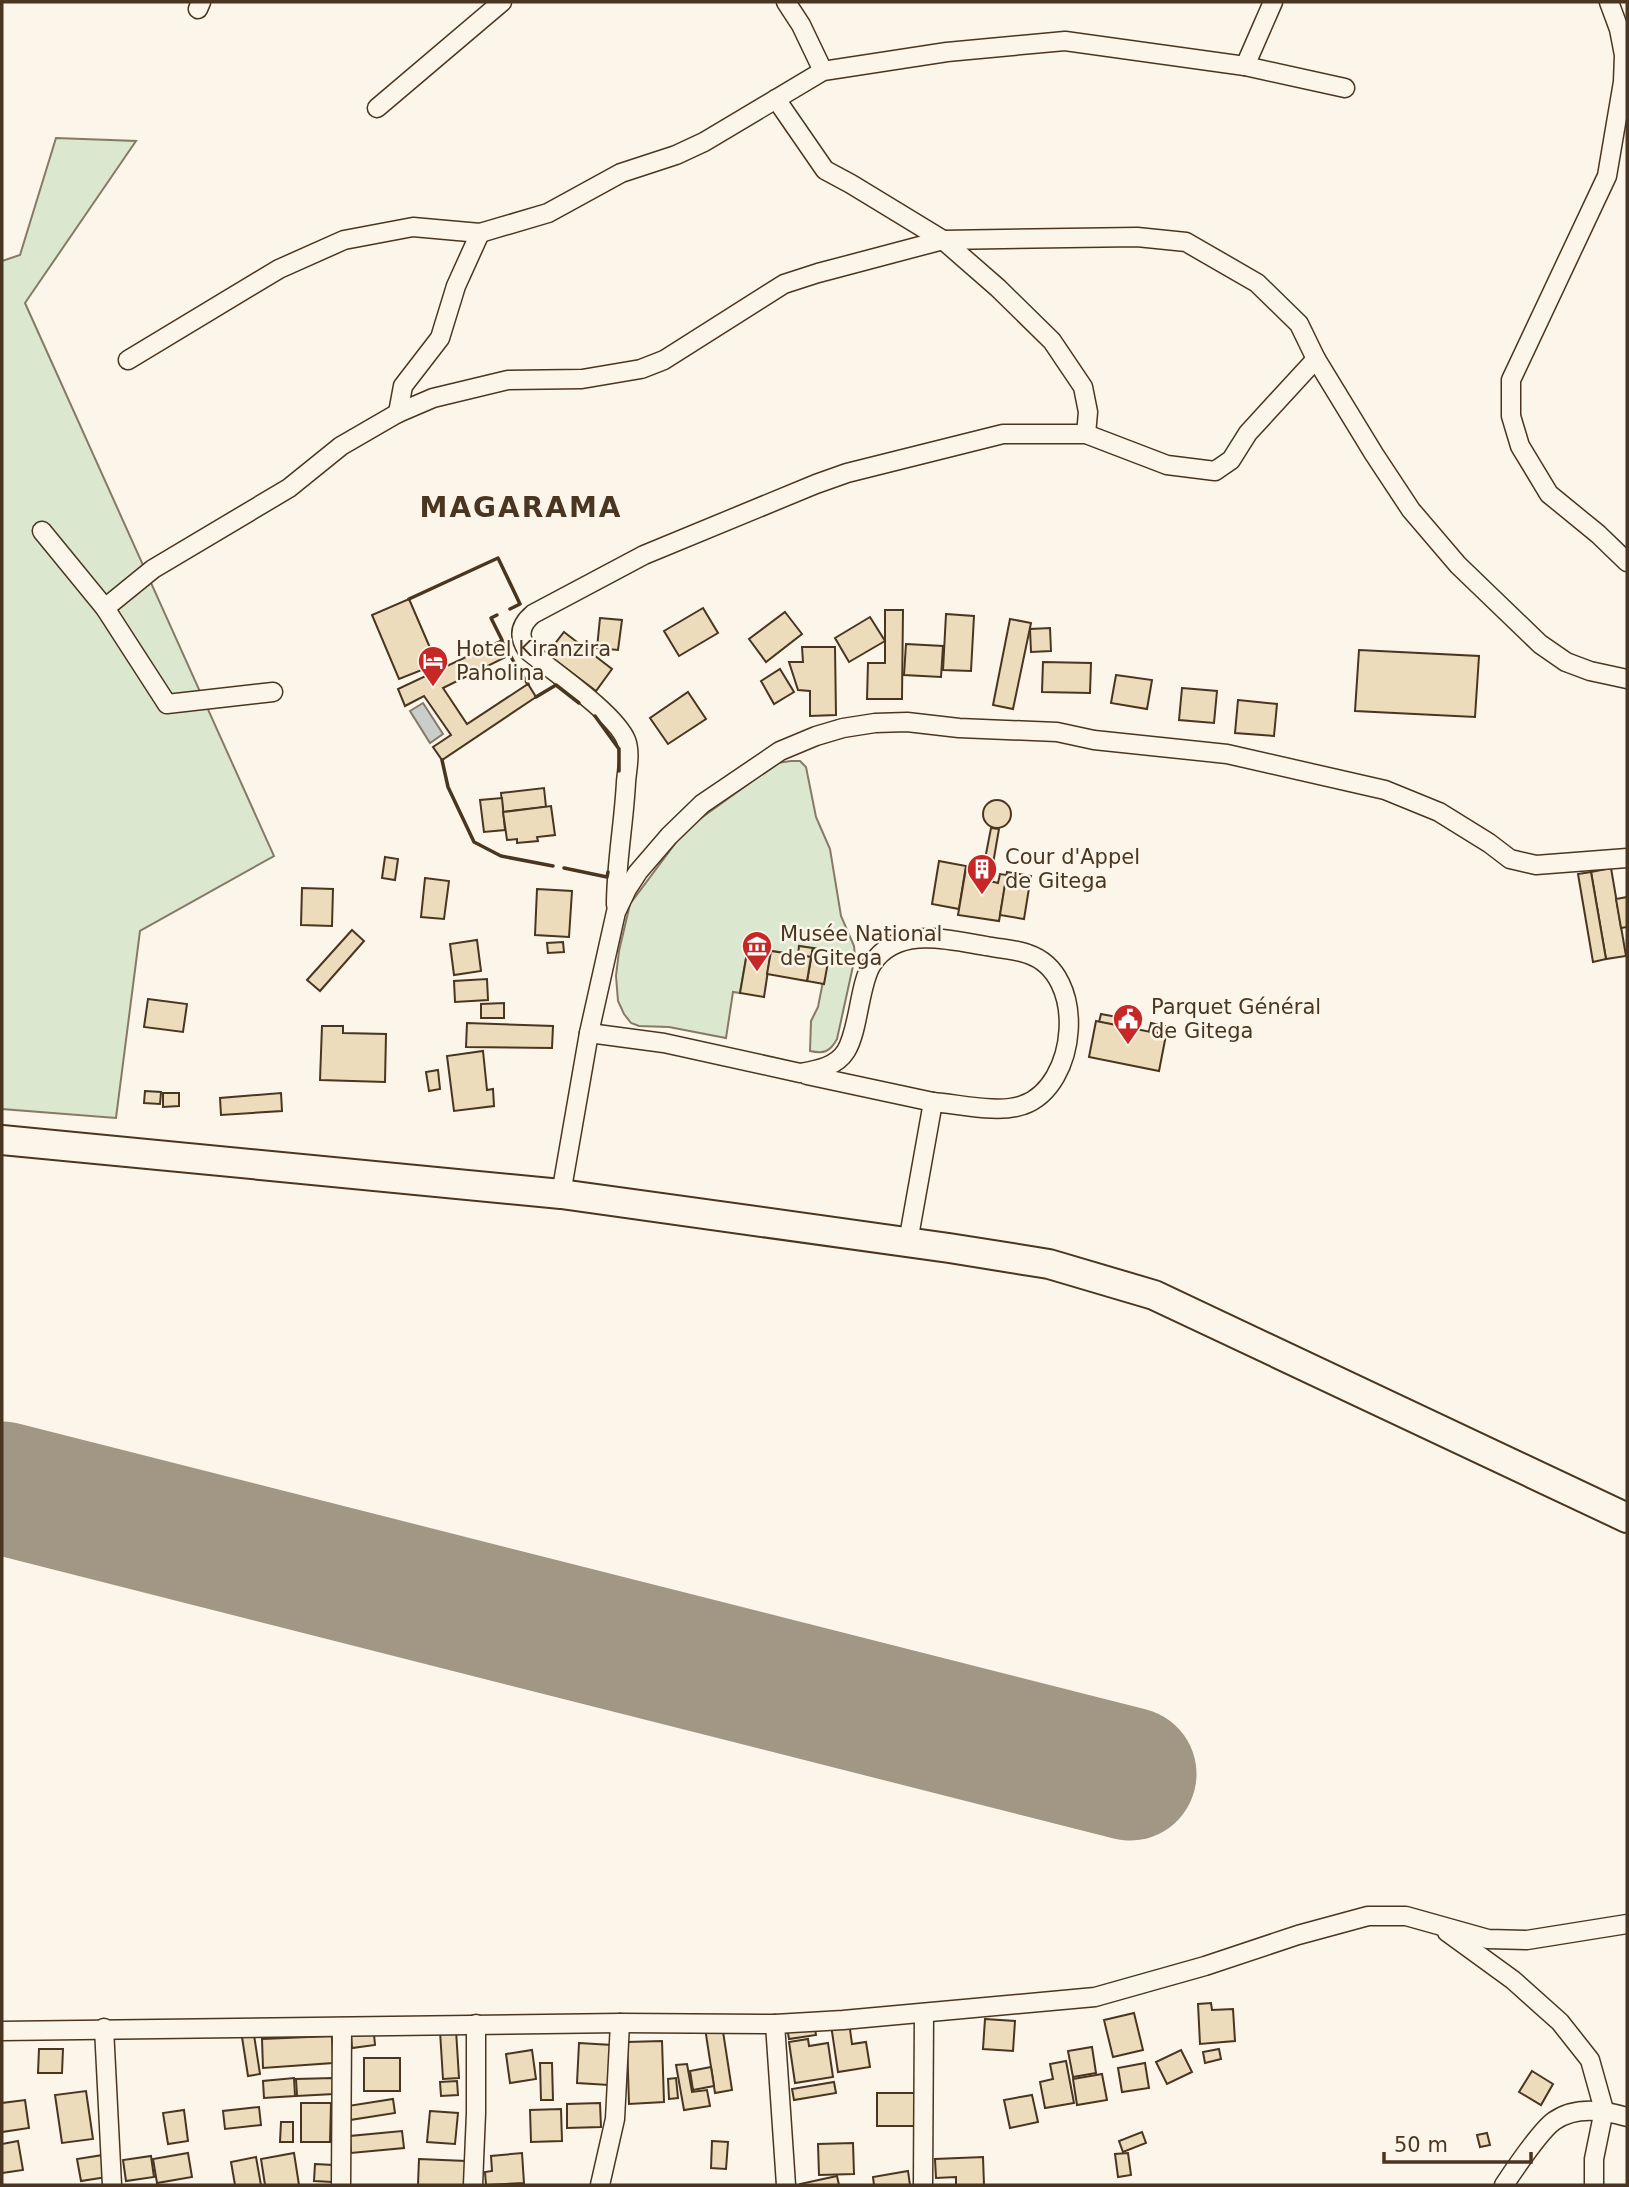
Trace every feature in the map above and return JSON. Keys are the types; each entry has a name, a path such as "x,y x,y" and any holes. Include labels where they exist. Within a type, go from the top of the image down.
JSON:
{"main road":[{"path":"2,1140 561,1194 1049,1264 1154,1295 1627,1518"}],"street":[{"path":"377,108 502,2"},
{"path":"786,2 801,25 823,71"},
{"path":"1245,66 1273,2"},
{"path":"1609,2 1619,29 1624,55 1623,82 1607,176 1511,380 1511,416 1520,446 1549,494 1627,562"},
{"path":"128,360 279,269 344,240 413,227 480,233 548,213 621,173 676,155 704,142 823,71 984,48 1065,41 1245,66 1345,88"},
{"path":"776,99 825,170 943,240 998,288 1052,341 1083,387 1088,412 1086,434"},
{"path":"398,413 403,386 440,338 456,286 480,233"},
{"path":"105,608 152,569 289,488 341,446 398,413 433,398 508,380 582,379 642,369 663,360 784,284 943,240 1137,237 1186,242 1257,283 1299,324 1316,359 1411,510 1458,565 1541,644 1566,662 1590,671 1627,679"},
{"path":"561,1194 589,1033 616,912 616,876 625,809 628,752 625,739 603,711 527,650 521,642 520,632 524,621 644,555 847,473 1003,434 1086,434 1167,465 1215,471 1231,460 1248,433 1316,359"},
{"path":"41,531 105,608 167,704 273,692"},
{"path":"616,912 638,872 702,804 780,751 843,727 875,723 907,722 959,728 1057,732 1094,740 1227,754 1385,790 1438,812 1510,859 1522,863 1536,865 1627,858"},
{"path":"589,1033 664,1043 800,1073 933,1102 1004,1109 1023,1105 1040,1096 1054,1081 1062,1065 1069,1023 1067,998 1060,979 1047,964 1028,954 935,937 898,943 871,965 847,1050 837,1061 821,1069 800,1073"},
{"path":"908,1242 933,1102"},
{"path":"2,2031 476,2024 775,2024 843,2021 1095,1997 1368,1916 1406,1916 1488,1939 1527,1940 1627,1924"},
{"path":"1438,1925 1513,1980 1560,2022 1590,2060 1604,2110 1594,2159 1594,2185"},
{"path":"923,2185 925,2012"},
{"path":"600,2185 615,2119 621,2023"},
{"path":"473,2185 476,2024"},
{"path":"775,2024 786,2185"},
{"path":"341,2185 342,2026"},
{"path":"104,2028 112,2185"},
{"path":"1504,2185 1554,2121 1578,2112 1604,2110 1627,2116"}],"green space":[{"path":"56,138 136,141 25,303 274,856 140,931 116,1118 2,1109 2,261 20,255"},
{"path":"800,761 806,767 816,817 830,849 841,916 854,946 855,957 837,1039 826,1051 810,1051 811,1021 818,1007 829,951 800,946 798,955 748,947 740,993 733,992 726,1038 631,1023 618,1001 616,976 630,904 686,829 777,763"}],"shaded area":[{"path":"423,703 443,734 430,743 410,711"}],"building":[{"path":"409,599 437,664 399,679 372,615"},
{"path":"703,608 718,633 679,656 664,631"},
{"path":"885,610 903,610 902,699 867,699 868,663 885,663"},
{"path":"785,612 802,634 766,662 749,639"},
{"path":"946,614 974,616 971,671 943,670"},
{"path":"870,617 885,641 849,662 835,638"},
{"path":"600,618 622,620 618,650 597,648"},
{"path":"1010,619 1031,623 1013,709 993,705"},
{"path":"1050,628 1051,651 1031,652 1030,629"},
{"path":"564,632 612,669 596,691 547,654"},
{"path":"502,640 510,655 443,688 467,724 528,684 536,697 442,760 433,747 451,735 424,696 405,706 398,689"},
{"path":"906,644 943,646 941,677 904,675"},
{"path":"802,647 835,647 836,715 810,716 810,691 798,690 789,662 803,662"},
{"path":"1359,650 1479,656 1475,717 1355,711"},
{"path":"1043,662 1091,663 1090,693 1042,692"},
{"path":"780,669 794,692 774,704 761,681"},
{"path":"1116,675 1152,680 1147,709 1111,703"},
{"path":"1182,688 1217,691 1214,723 1179,720"},
{"path":"688,692 706,719 668,744 650,718"},
{"path":"1238,700 1277,704 1274,736 1235,733"},
{"path":"544,788 546,807 503,812 501,793"},
{"path":"502,798 505,830 484,832 480,800"},
{"path":"997,800 1007,804 1011,814 1007,824 997,828 987,824 983,814 987,804"},
{"path":"551,806 555,835 537,837 538,841 517,843 517,839 507,840 503,812"},
{"path":"991,828 999,829 990,881 981,880"},
{"path":"385,857 398,859 395,880 382,878"},
{"path":"939,861 966,866 959,909 932,904"},
{"name":"Cour d'Appel de Gitega","path":"966,868 973,869 971,878 998,883 1000,874 1007,875 999,921 958,915"},
{"path":"1611,868 1626,956 1606,959 1591,872"},
{"path":"1007,872 1031,876 1024,919 1000,915"},
{"path":"1591,872 1606,959 1593,962 1578,874"},
{"path":"425,878 449,881 444,919 421,917"},
{"path":"302,888 333,889 332,926 301,925"},
{"path":"537,889 572,891 569,937 535,935"},
{"path":"1627,897 1627,927 1621,928 1616,899"},
{"path":"352,930 364,941 320,991 307,980"},
{"path":"477,940 481,971 454,975 450,944"},
{"path":"563,942 564,952 548,953 547,943"},
{"path":"799,946 813,948 811,957 798,955"},
{"path":"748,947 771,951 764,997 740,993"},
{"path":"813,948 830,951 824,984 807,981"},
{"path":"771,951 811,957 807,981 767,974"},
{"path":"487,979 488,1000 455,1002 454,981"},
{"path":"148,999 187,1004 183,1032 144,1027"},
{"path":"504,1003 504,1018 481,1018 481,1004"},
{"path":"1101,1014 1117,1017 1115,1025 1099,1022"},
{"path":"1096,1021 1166,1035 1159,1071 1089,1057"},
{"path":"467,1023 553,1026 552,1048 466,1047"},
{"path":"1151,1023 1165,1026 1163,1034 1149,1031"},
{"path":"322,1026 343,1026 343,1033 386,1034 385,1082 320,1080"},
{"path":"483,1051 487,1090 493,1089 494,1106 454,1111 447,1056"},
{"path":"438,1070 440,1089 429,1091 426,1072"},
{"path":"145,1091 161,1092 160,1104 144,1103"},
{"path":"163,1093 179,1093 179,1106 163,1107"},
{"path":"281,1093 282,1111 221,1115 220,1098"},
{"path":"1211,2003 1212,2010 1233,2009 1235,2041 1200,2044 1198,2004"},
{"path":"1134,2013 1143,2050 1113,2057 1104,2020"},
{"path":"985,2019 1015,2021 1013,2051 983,2049"},
{"path":"849,2022 852,2044 866,2042 870,2067 838,2072 831,2025"},
{"path":"814,2023 816,2035 789,2039 787,2027"},
{"path":"722,2025 732,2090 715,2093 705,2028"},
{"path":"456,2030 459,2078 443,2079 440,2031"},
{"path":"374,2034 375,2045 352,2048 351,2036"},
{"path":"254,2035 260,2074 248,2076 242,2037"},
{"path":"332,2036 333,2063 263,2068 262,2039"},
{"path":"808,2039 809,2046 828,2043 833,2077 795,2083 789,2042"},
{"path":"662,2041 664,2102 629,2104 627,2042"},
{"path":"579,2043 612,2045 609,2085 577,2083"},
{"path":"1092,2047 1096,2073 1073,2077 1068,2051"},
{"path":"39,2049 63,2049 62,2073 38,2073"},
{"path":"1219,2049 1221,2059 1205,2063 1203,2052"},
{"path":"532,2050 536,2079 510,2083 506,2054"},
{"path":"1181,2050 1192,2072 1167,2084 1156,2062"},
{"path":"364,2058 400,2058 400,2091 364,2091"},
{"path":"1066,2061 1074,2103 1045,2108 1040,2082 1053,2079 1050,2064"},
{"path":"540,2063 552,2063 553,2100 541,2100"},
{"path":"1145,2063 1149,2088 1122,2092 1118,2068"},
{"path":"687,2064 692,2092 707,2090 710,2106 684,2110 676,2065"},
{"path":"711,2067 714,2086 693,2090 690,2071"},
{"path":"1532,2071 1553,2084 1541,2105 1519,2092"},
{"path":"1102,2074 1107,2100 1077,2105 1073,2079"},
{"path":"294,2078 295,2096 264,2098 263,2081"},
{"path":"333,2078 334,2094 297,2096 296,2079"},
{"path":"676,2078 678,2098 669,2099 668,2079"},
{"path":"457,2081 458,2095 441,2096 440,2082"},
{"path":"834,2082 836,2093 794,2100 792,2089"},
{"path":"86,2091 93,2139 62,2143 55,2095"},
{"path":"877,2093 915,2093 915,2126 877,2126"},
{"path":"1032,2095 1038,2122 1010,2128 1004,2100"},
{"path":"393,2099 395,2113 350,2120 348,2106"},
{"path":"25,2100 29,2128 2,2132 2,2103"},
{"path":"301,2103 331,2103 330,2142 301,2142"},
{"path":"600,2103 601,2127 567,2128 567,2104"},
{"path":"259,2107 261,2125 225,2129 223,2111"},
{"path":"561,2109 562,2141 531,2142 530,2110"},
{"path":"184,2110 188,2141 168,2144 163,2113"},
{"path":"430,2111 458,2113 455,2144 427,2142"},
{"path":"281,2122 293,2122 293,2142 280,2142"},
{"path":"402,2131 404,2148 351,2153 350,2136"},
{"path":"1142,2132 1146,2143 1123,2152 1119,2141"},
{"path":"1487,2133 1490,2145 1480,2147 1477,2135"},
{"path":"18,2141 23,2170 2,2173 2,2144"},
{"path":"712,2141 728,2142 726,2169 711,2168"},
{"path":"853,2143 854,2174 819,2175 818,2144"},
{"path":"188,2153 192,2177 157,2183 153,2159"},
{"path":"294,2153 299,2185 265,2185 261,2159"},
{"path":"522,2153 524,2183 486,2185 485,2172 492,2171 491,2156"},
{"path":"1128,2153 1131,2175 1118,2177 1115,2154"},
{"path":"103,2155 107,2177 81,2181 77,2159"},
{"path":"151,2156 154,2177 126,2181 123,2160"},
{"path":"256,2157 261,2185 235,2185 231,2162"},
{"path":"983,2157 984,2185 956,2185 956,2177 936,2178 935,2159"},
{"path":"419,2159 466,2161 465,2185 418,2185"},
{"path":"315,2164 333,2165 332,2182 314,2181"},
{"path":"908,2171 910,2185 874,2185 873,2177"},
{"path":"837,2176 839,2185 800,2185 800,2184"}],"runway":[{"path":"2,1488 1130,1774"}],"wall":[{"path":"409,599 498,558 520,604 510,609"},
{"path":"497,615 491,618 502,640"},
{"path":"510,655 515,664"},
{"path":"521,673 528,684"},
{"path":"536,697 556,685 579,703"},
{"path":"595,716 619,749 619,771"},
{"path":"442,760 448,787 474,842 501,856 553,866"},
{"path":"564,868 607,877 608,872"}],"place":[{"name":"Hotel Kiranzira Paholina","path":"433,688"},
{"name":"Cour d'Appel de Gitega","path":"982,896"},
{"name":"Musée National de Gitega","path":"757,973"},
{"name":"Parquet Général de Gitega","path":"1128,1046"}],"district":[{"name":"MAGARAMA","path":"521,507"}]}
